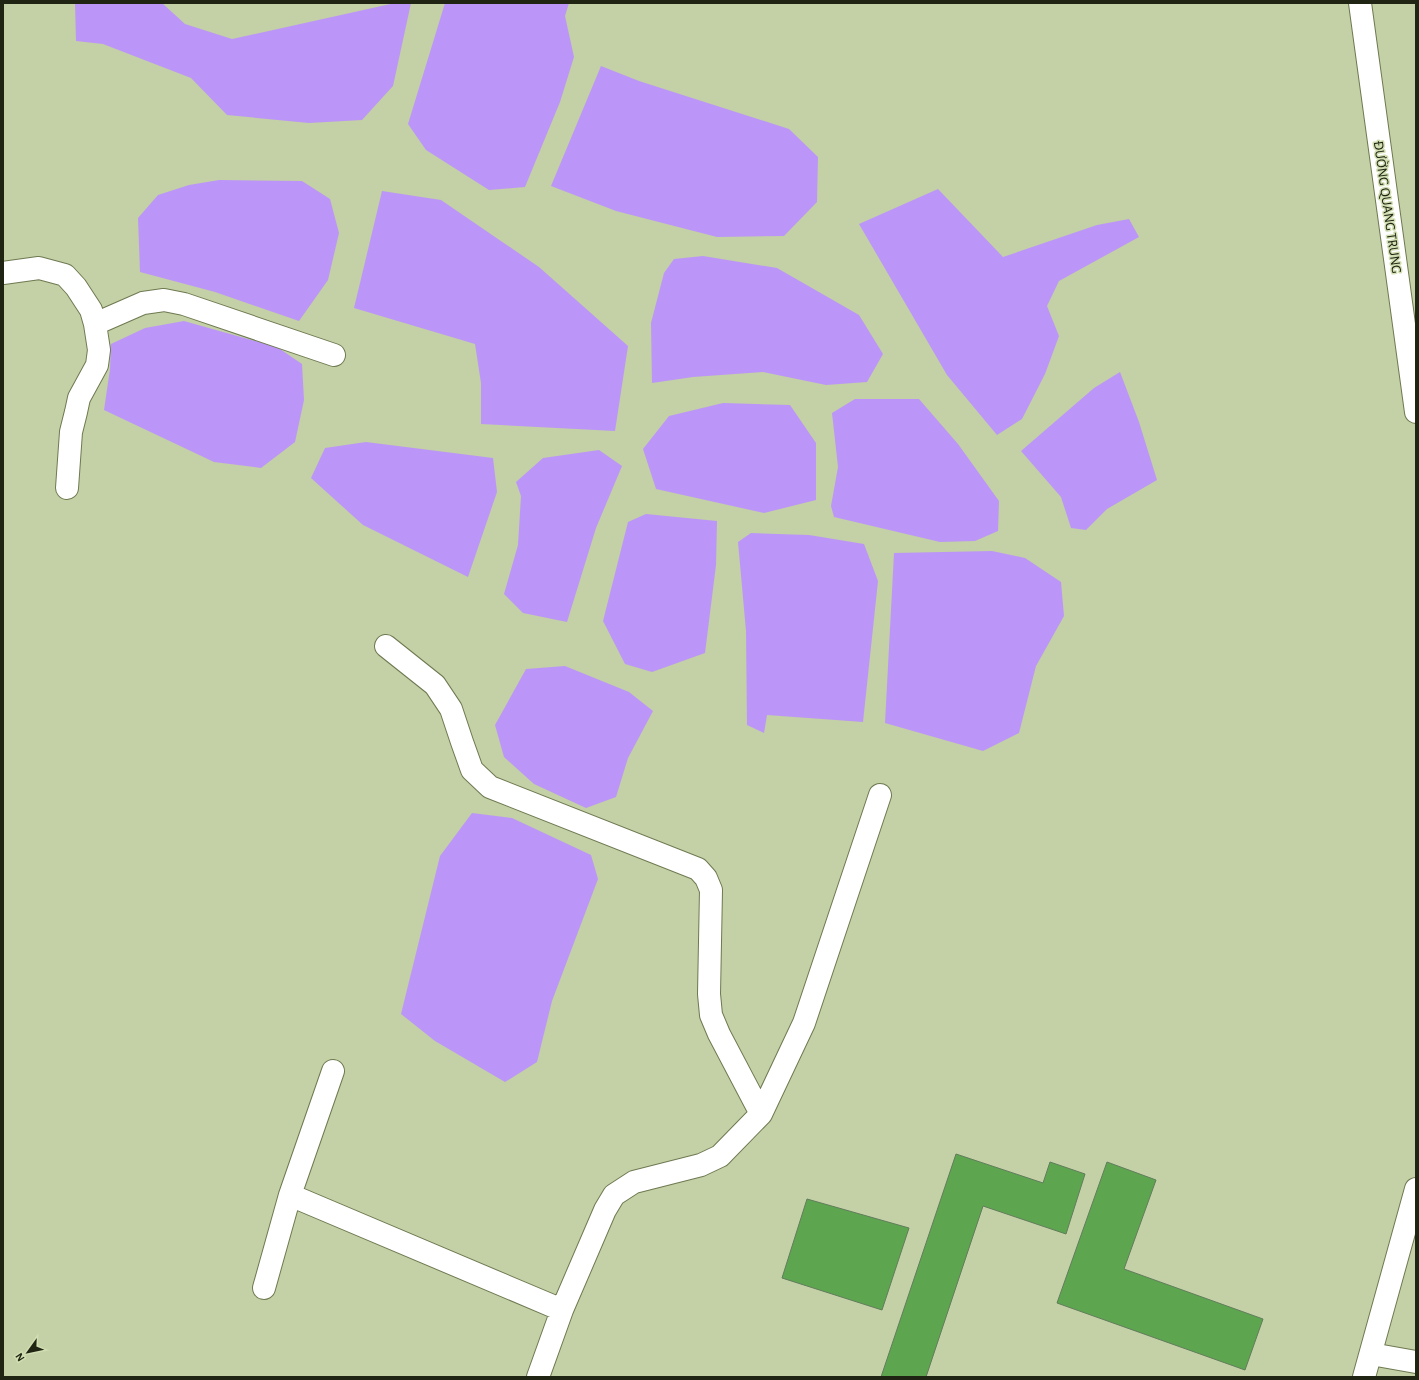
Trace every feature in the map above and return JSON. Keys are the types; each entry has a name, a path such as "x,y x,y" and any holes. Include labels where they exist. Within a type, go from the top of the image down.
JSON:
{"street":[{"name":"ĐƯỜNG QUANG TRUNG","path":"1360,3 1416,412"},
{"path":"3,273 39,268 65,275 76,287 91,310 99,350 97,365 79,398 71,432 67,488"},
{"path":"95,324 143,303 164,300 184,304 334,355"},
{"path":"386,646 435,685 451,709 472,770 490,786 698,869 706,878 711,890 708,994 711,1015 719,1034 761,1114"},
{"path":"538,1377 562,1310 605,1210 614,1195 634,1182 701,1165 720,1156 761,1114 804,1023 880,795"},
{"path":"264,1288 290,1196 333,1071"},
{"path":"1364,1377 1416,1189"},
{"path":"290,1196 562,1310"},
{"path":"1371,1354 1416,1362"}],"shaded area":[{"path":"75,3 162,3 185,24 232,39 395,3 411,3 393,86 362,120 309,123 227,115 191,78 103,44 76,41"},
{"path":"445,3 569,3 565,16 574,57 560,102 525,187 489,190 426,150 408,124"},
{"path":"601,66 639,81 789,129 818,157 817,202 784,236 717,237 616,211 551,186"},
{"path":"219,180 302,181 330,199 339,233 328,280 299,321 215,292 140,272 138,218 158,195 189,185"},
{"path":"938,189 1003,257 1097,225 1129,219 1139,237 1059,281 1047,306 1059,336 1045,374 1022,419 997,435 947,375 859,224"},
{"path":"382,191 441,200 539,267 628,346 615,431 481,424 481,383 475,344 354,308"},
{"path":"703,256 777,268 859,315 883,354 867,382 826,385 763,372 693,377 652,383 651,323 664,273 674,259"},
{"path":"184,321 277,347 302,364 304,400 295,442 261,468 214,462 104,410 110,369 111,344 145,328"},
{"path":"1120,372 1139,422 1157,480 1107,509 1086,530 1071,528 1061,497 1021,451 1094,388"},
{"path":"855,399 919,399 958,444 999,501 998,531 975,541 940,542 834,517 831,506 838,467 832,413"},
{"path":"723,403 790,405 816,443 816,500 764,513 656,489 643,449 669,416"},
{"path":"366,442 493,458 497,492 468,577 363,525 311,478 325,448"},
{"path":"599,450 622,466 596,528 567,622 523,613 504,594 518,545 521,496 516,482 543,458"},
{"path":"646,514 717,521 716,565 705,653 652,672 625,664 603,621 628,522"},
{"path":"751,533 809,535 864,544 878,581 863,722 767,715 764,733 747,725 746,631 738,542"},
{"path":"992,551 1025,558 1061,582 1064,616 1036,666 1019,733 983,751 885,723 894,553"},
{"path":"565,666 629,692 653,711 628,758 616,797 586,808 534,784 504,757 495,725 526,669"},
{"path":"472,813 512,818 591,855 598,879 552,1001 537,1062 505,1082 435,1041 401,1014 440,856"}],"building":[{"path":"956,1154 1043,1183 1050,1162 1085,1174 1066,1234 983,1206 926,1377 881,1377"},
{"path":"1107,1162 1156,1180 1124,1269 1263,1319 1245,1370 1057,1303"},
{"path":"807,1199 909,1228 882,1310 782,1278"}]}
